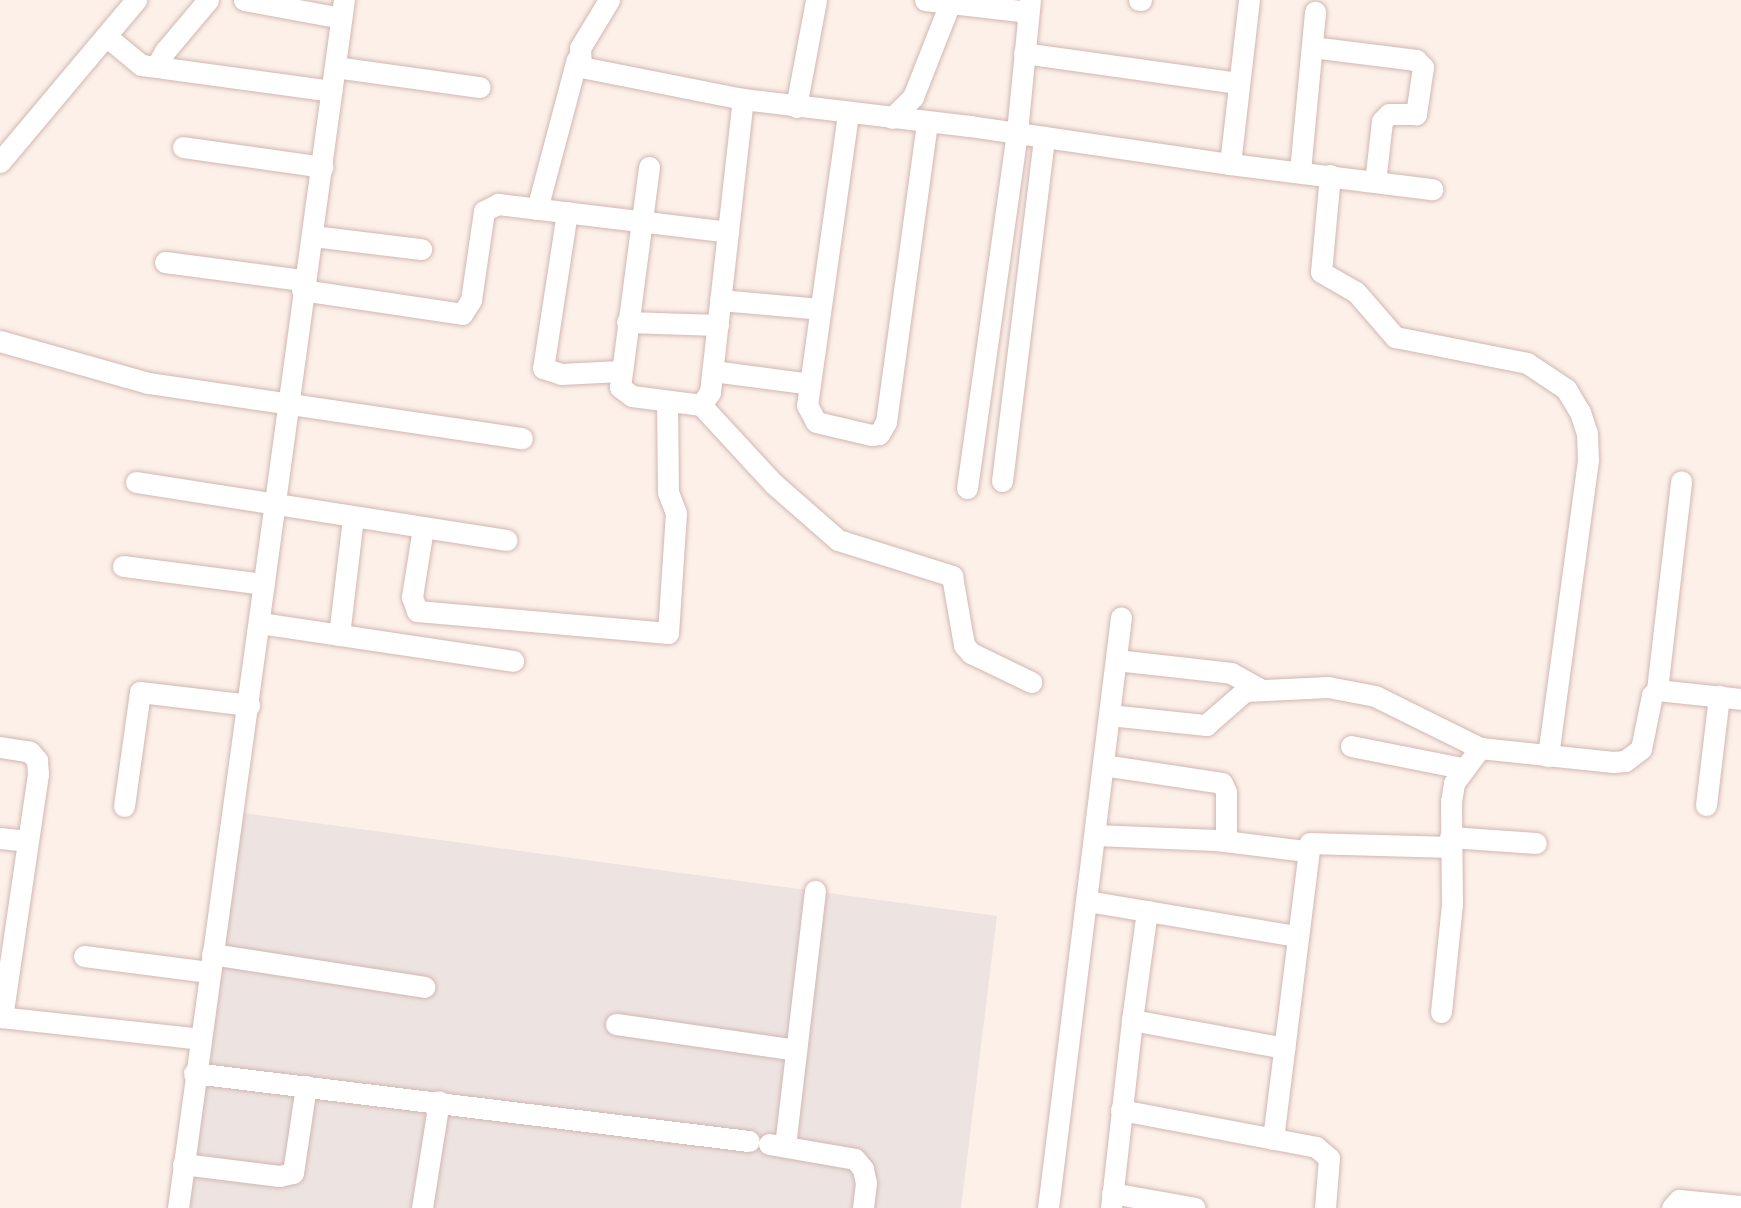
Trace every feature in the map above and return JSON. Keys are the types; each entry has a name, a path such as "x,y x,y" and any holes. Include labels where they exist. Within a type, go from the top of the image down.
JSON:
{"street":[{"path":"0,162 136,0"},
{"path":"164,68 160,60 165,51 208,0"},
{"path":"178,1208 194,1073 249,705 302,285 313,236 343,9 244,0"},
{"path":"537,209 583,40 609,0"},
{"path":"796,107 816,0"},
{"path":"925,0 1029,6 1017,132 967,488"},
{"path":"1230,164 1249,0"},
{"path":"892,118 913,97 950,3"},
{"path":"1300,170 1315,12"},
{"path":"106,36 141,65 331,92"},
{"path":"1312,47 1421,63 1416,114 1388,114 1382,121 1375,181"},
{"path":"1024,53 1238,83"},
{"path":"578,59 589,72 743,99 848,114 1017,132 1230,164 1300,170 1432,189"},
{"path":"335,67 480,87"},
{"path":"649,167 620,372 624,393 667,402 701,405 709,399 713,371 743,99"},
{"path":"848,114 807,405 817,422 872,435 884,429 927,122"},
{"path":"1002,481 1044,137"},
{"path":"183,147 323,167"},
{"path":"1330,175 1321,272 1356,292 1395,337 1527,363 1566,389 1580,412 1587,433 1588,460 1548,756"},
{"path":"165,262 462,314 471,300 484,211 498,204 728,232"},
{"path":"567,212 543,368 561,374 620,372"},
{"path":"313,236 421,249"},
{"path":"720,300 820,309"},
{"path":"627,322 718,325"},
{"path":"0,341 148,383 522,438"},
{"path":"713,371 810,384"},
{"path":"423,528 412,597 417,611 668,633 676,513 668,492 667,402"},
{"path":"701,405 774,484 838,540 952,576 964,645 971,653 1031,682"},
{"path":"1109,715 1206,725 1232,699 1260,689 1354,690 1480,748 1613,762 1635,756 1657,690 1681,481"},
{"path":"136,482 506,540"},
{"path":"339,635 353,517"},
{"path":"123,566 264,584"},
{"path":"1048,1208 1121,617"},
{"path":"260,623 513,662"},
{"path":"1116,660 1231,673 1260,689"},
{"path":"1657,690 1741,699"},
{"path":"124,806 139,692 249,705"},
{"path":"1706,804 1719,696"},
{"path":"1351,746 1462,768"},
{"path":"0,747 30,752 37,760 27,841 9,920 1,1017 201,1039"},
{"path":"1441,1012 1451,917 1450,842 1454,783 1462,768 1480,748"},
{"path":"1103,765 1222,783 1226,841"},
{"path":"1095,835 1226,841 1306,851"},
{"path":"0,838 27,841"},
{"path":"1273,1139 1306,851 1317,841 1536,843"},
{"path":"767,1144 796,1050 815,891"},
{"path":"1087,901 1296,936"},
{"path":"1147,911 1111,1201 1195,1208"},
{"path":"84,956 210,963 424,987"},
{"path":"1132,1020 1284,1048"},
{"path":"616,1024 796,1050"},
{"path":"194,1073 439,1101 767,1144 855,1159 863,1169 866,1183 863,1208"},
{"path":"183,1164 279,1176 293,1173 306,1086"},
{"path":"422,1208 439,1101"},
{"path":"1121,1110 1315,1147 1329,1158 1325,1208"},
{"path":"1672,1208 1679,1199 1741,1206"}],"shaded area":[{"path":"236,812 997,916 961,1208 186,1208"}]}
